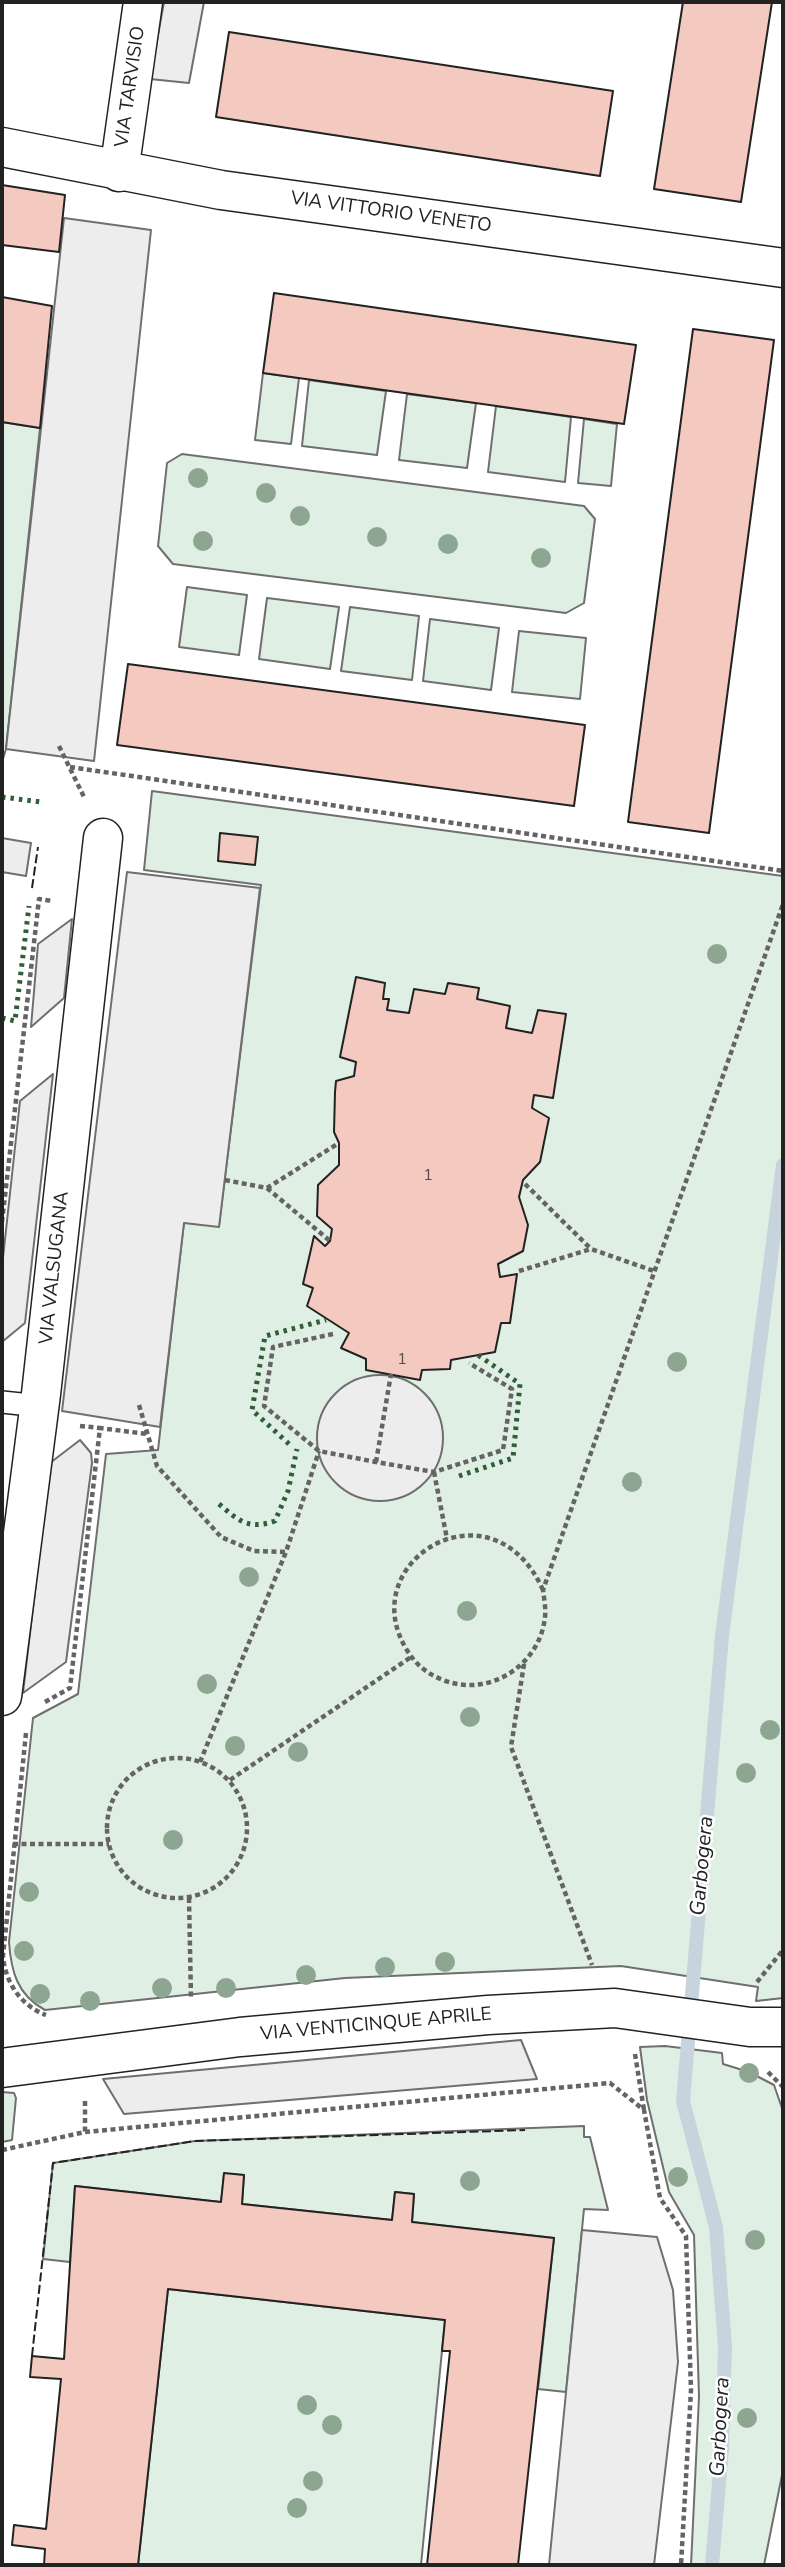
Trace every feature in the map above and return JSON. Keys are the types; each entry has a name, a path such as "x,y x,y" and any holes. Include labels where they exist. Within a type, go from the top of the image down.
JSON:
{"street":[{"name":"VIA TARVISIO","path":"119,172 144,2"},
{"name":"VIA VITTORIO VENETO","path":"2,146 119,172 221,190 783,268"},
{"name":"VIA VALSUGANA","path":"2,1696 40,1406 103,838"},
{"name":"VIA VENTICINQUE APRILE","path":"6,2061 488,2015 631,2009 712,2021 760,2015 783,2045"}],"lane":[{"path":"2,1402 40,1406"}],"path":[{"path":"59,746 70,767 783,871"},
{"path":"2,1222 39,899 58,901"},
{"path":"543,1590 783,904"},
{"path":"267,1188 339,1143"},
{"path":"225,1180 267,1188 330,1241"},
{"path":"525,1184 591,1249 654,1271"},
{"path":"519,1271 591,1249"},
{"path":"333,1334 273,1347 264,1406 319,1451 434,1472 503,1450 512,1389 469,1363"},
{"path":"376,1462 391,1374"},
{"path":"139,1405 157,1466 221,1537 254,1550 286,1552"},
{"path":"38,1706 70,1688 100,1429 147,1434"},
{"path":"200,1762 286,1552 319,1451"},
{"path":"434,1472 447,1539"},
{"path":"471,1535 495,1539 516,1550 533,1568 543,1590 545,1616 539,1641 524,1663 503,1678 479,1685 453,1684 429,1674 411,1657 399,1636 394,1612 398,1588 408,1566 425,1549 447,1539 471,1535"},
{"path":"230,1780 411,1657"},
{"path":"524,1663 512,1732 513,1756 595,1973"},
{"path":"26,1725 3,1956 5,1976 20,1996 36,2010 55,2016"},
{"path":"176,1758 200,1762 230,1780 245,1809 247,1833 242,1858 228,1877 213,1890 189,1898 164,1898 141,1890 122,1874 109,1844 106,1829 110,1804 130,1775 152,1762 176,1758"},
{"path":"13,1844 109,1844"},
{"path":"189,1898 192,2004"},
{"path":"760,2015 783,1950"},
{"path":"634,2052 660,2198 686,2236 691,2390 681,2565"},
{"path":"2,2150 85,2132 610,2083 644,2110"},
{"path":"84,2092 85,2132"}],"green space":[{"path":"263,373 299,378 291,444 255,440"},
{"path":"309,380 386,391 377,455 302,446"},
{"path":"407,394 476,403 467,468 399,460"},
{"path":"496,406 571,417 565,482 488,472"},
{"path":"584,419 617,424 611,486 578,483"},
{"path":"2,422 40,428 6,749 2,762"},
{"path":"182,454 584,506 595,519 584,603 566,613 173,564 158,546 167,463"},
{"path":"187,587 247,595 239,655 179,647"},
{"path":"267,598 339,607 330,669 259,659"},
{"path":"350,607 419,616 412,680 341,671"},
{"path":"430,619 499,628 491,690 423,681"},
{"path":"519,631 586,638 580,699 512,692"},
{"path":"152,791 783,876 783,1998 756,2001 758,1987 621,1966 345,1978 45,2010 28,1997 17,1981 9,1942 33,1718 78,1694 106,1454 158,1450 184,1222 219,1226 261,885 144,870"},
{"path":"665,2046 722,2053 723,2064 749,2072 774,2085 783,2111 783,2470 764,2565 691,2565 699,2397 694,2235 669,2192 647,2100 640,2047"},
{"path":"2,2092 14,2093 16,2098 12,2140 2,2142"},
{"path":"584,2126 584,2137 590,2137 608,2210 584,2209 566,2392 538,2389 554,2238 412,2222 414,2194 395,2192 392,2220 242,2204 244,2175 224,2174 221,2202 75,2186 70,2262 43,2259 53,2163 195,2141"},
{"path":"168,2289 445,2320 421,2565 138,2565"}],"shaded area":[{"path":"164,2 204,2 189,83 150,79"},
{"path":"64,218 151,230 94,761 6,749"},
{"path":"2,838 31,843 26,876 2,872"},
{"path":"127,872 260,888 219,1227 184,1223 160,1427 62,1411"},
{"path":"72,919 64,998 31,1027 38,944"},
{"path":"53,1074 25,1323 2,1342 2,1267 20,1101"},
{"path":"380,1375 404,1380 425,1393 438,1414 443,1438 438,1462 425,1483 404,1496 380,1501 356,1496 335,1483 322,1462 317,1438 322,1414 335,1393 356,1380"},
{"path":"80,1440 91,1453 92,1463 66,1662 23,1693 50,1463"},
{"path":"521,2040 537,2079 124,2114 103,2079"},
{"path":"582,2230 657,2237 673,2290 678,2362 654,2565 549,2565"}],"building":[{"path":"683,2 772,2 741,202 654,189"},
{"path":"229,32 613,91 600,176 216,117"},
{"path":"2,185 65,195 59,252 2,245"},
{"path":"274,293 636,345 624,424 263,373"},
{"path":"2,297 52,306 40,428 2,422"},
{"path":"693,329 774,340 709,833 628,822"},
{"path":"128,664 585,725 574,806 117,745"},
{"path":"220,833 258,837 255,865 218,861"},
{"path":"356,977 385,983 383,999 389,999 387,1010 409,1013 414,989 445,994 448,983 479,988 477,999 510,1006 506,1028 532,1033 538,1010 566,1014 553,1098 534,1095 532,1108 549,1118 540,1162 523,1180 519,1197 528,1225 523,1251 498,1264 500,1277 517,1274 510,1323 501,1323 495,1352 451,1360 450,1369 422,1370 420,1380 366,1370 366,1359 341,1348 349,1333 307,1306 313,1288 303,1284 314,1236 325,1246 330,1241 332,1229 317,1216 318,1185 339,1165 339,1143 334,1132 335,1092 336,1081 354,1076 356,1062 340,1057"},
{"path":"224,2173 244,2175 242,2204 392,2220 395,2192 414,2194 412,2222 554,2238 518,2565 427,2565 450,2351 442,2351 445,2320 168,2289 138,2565 44,2565 45,2549 12,2545 14,2525 46,2529 61,2379 30,2377 32,2356 64,2359 75,2186 221,2202"}],"waterway":[{"name":"Garbogera","path":"712,2565 722,2448 725,2347 716,2227 683,2101 722,1636 783,1165"}],"hedge":[{"path":"2,797 41,802"},
{"path":"2,1018 15,1021 29,906"},
{"path":"289,1444 252,1410 265,1336 326,1320"},
{"path":"459,1476 513,1458 520,1384 478,1355"},
{"path":"219,1504 244,1522 258,1525 275,1521 288,1491 297,1449"}],"fence":[{"path":"32,888 38,847"},
{"path":"32,2356 53,2163 195,2141 525,2130"}]}
